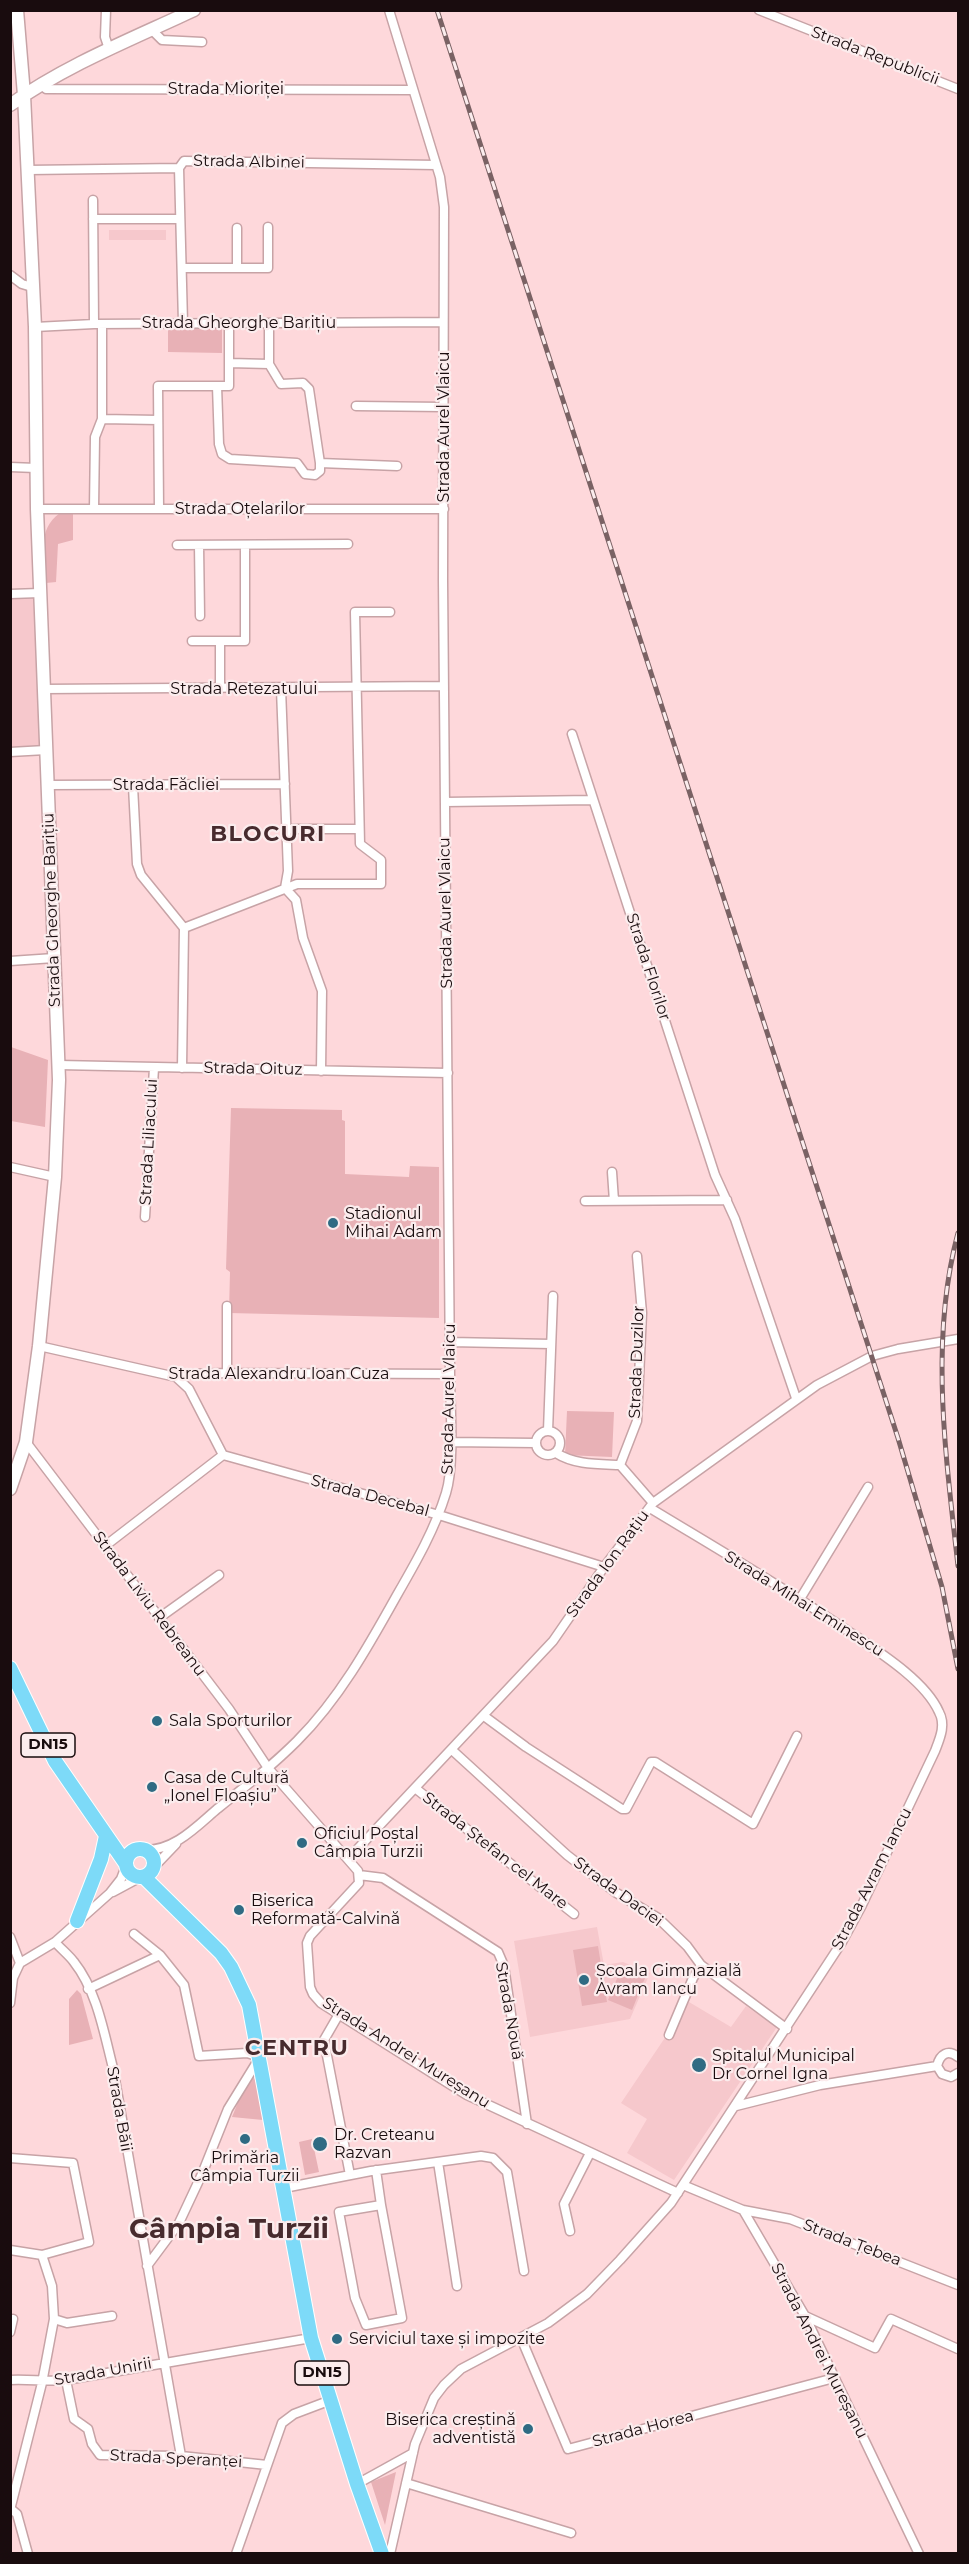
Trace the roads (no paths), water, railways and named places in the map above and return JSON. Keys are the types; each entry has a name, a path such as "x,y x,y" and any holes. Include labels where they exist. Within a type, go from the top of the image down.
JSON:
{"main road":[{"name":"DN15","path":"10,1668 16,1695 130,1874 148,1873"},
{"name":"DN15","path":"94,1818 128,1845 143,1849 154,1858 148,1873"},
{"path":"77,1921 101,1859 106,1836"},
{"path":"126,1865 129,1854 143,1849"},
{"name":"DN15","path":"148,1873 180,1915 194,1925 221,1953 249,2005 284,2188 303,2305 311,2338 357,2484 382,2553"}],"street":[{"name":"Strada Gheorghe Barițiu","path":"10,1489 26,1442 39,1346 55,1177 59,1065 37,509 35,327 24,95 17,10"},
{"path":"106,10 105,37 109,49"},
{"path":"10,105 41,85 109,49 194,10"},
{"name":"Strada Aurel Vlaicu","path":"178,1841 268,1768 298,1740 319,1716 362,1658 415,1563 439,1515 447,1490 450,1442 450,1342 444,686 444,207 436,165 389,10"},
{"name":"Strada Republicii","path":"759,10 958,89"},
{"path":"152,30 162,40 202,42"},
{"name":"Strada Mioriței","path":"41,85 45,89 412,90"},
{"name":"Strada Albinei","path":"28,170 178,168 184,161 436,165"},
{"path":"178,168 183,323"},
{"path":"93,200 102,419 95,437 94,509"},
{"path":"93,219 180,219"},
{"path":"182,268 268,268 268,227"},
{"path":"237,228 237,268"},
{"path":"10,275 22,284 32,287"},
{"name":"Strada Gheorghe Barițiu","path":"35,327 98,324 443,322"},
{"path":"159,509 158,386 230,386 229,323"},
{"path":"218,386 219,444 222,454 230,459 297,464 305,474 315,475 320,471 309,388 303,384 281,384 268,364 269,323"},
{"path":"229,363 268,364"},
{"path":"356,406 444,407"},
{"path":"102,419 158,420"},
{"path":"320,463 397,466"},
{"path":"10,467 36,468"},
{"name":"Strada Oțelarilor","path":"37,509 444,509"},
{"path":"177,544 348,544"},
{"path":"199,544 200,616"},
{"path":"192,641 245,641 245,545"},
{"path":"10,594 40,593"},
{"path":"184,928 231,912 297,884 381,884 381,860 360,844 358,829 354,688 355,612 390,612"},
{"path":"220,642 220,689"},
{"name":"Strada Retezatului","path":"44,689 444,686"},
{"path":"281,689 288,871 285,888"},
{"name":"Strada Florilor","path":"572,734 715,1175 726,1200 796,1398"},
{"path":"10,752 46,750"},
{"name":"Strada Făcliei","path":"47,785 285,784"},
{"path":"134,786 137,864 141,875 184,928 182,1068"},
{"path":"445,802 593,800"},
{"path":"287,829 358,829"},
{"path":"285,888 296,900 303,938 322,991 321,1071"},
{"path":"10,961 54,958"},
{"name":"Strada Oituz","path":"59,1065 448,1073"},
{"name":"Strada Liliacului","path":"145,1216 154,1068"},
{"path":"10,1167 55,1177"},
{"path":"612,1172 614,1201"},
{"path":"585,1201 726,1200"},
{"name":"Strada Duzilor","path":"620,1465 638,1421 642,1313 637,1256"},
{"path":"548,1431 553,1296"},
{"path":"227,1306 227,1373"},
{"name":"Strada Ion Rațiu","path":"349,1858 553,1641 604,1567 651,1505 796,1398 872,1356 898,1349 958,1339"},
{"path":"450,1342 551,1344"},
{"name":"Strada Alexandru Ioan Cuza","path":"39,1346 176,1377 189,1374 227,1373 450,1374"},
{"path":"105,1546 223,1455 189,1389 176,1377"},
{"path":"548,1431 555,1433 560,1439 560,1446 550,1455 543,1454 536,1443 539,1436 548,1431"},
{"name":"Strada Liviu Rebreanu","path":"26,1442 229,1709 268,1768 349,1858"},
{"path":"450,1442 536,1443"},
{"path":"556,1452 566,1459 620,1465"},
{"name":"Strada Decebal","path":"223,1455 439,1515 604,1567"},
{"name":"Strada Mihai Eminescu","path":"620,1465 651,1505 801,1599 891,1659 918,1683 939,1710 942,1718"},
{"path":"801,1599 868,1487"},
{"path":"159,1618 219,1575"},
{"path":"484,1716 526,1747 622,1809 626,1809 651,1762 655,1761 753,1824 797,1736"},
{"name":"Strada Avram Iancu","path":"390,2553 413,2454 434,2398 461,2369 548,2324 587,2294 627,2253 680,2189 787,2029 861,1906 935,1751 943,1729 942,1718"},
{"name":"Strada Daciei","path":"452,1750 567,1855 615,1892 658,1918 687,1946 701,1965 787,2029"},
{"name":"Strada Ștefan cel Mare","path":"415,1788 574,1914"},
{"path":"143,1849 155,1850 178,1841"},
{"path":"110,1893 148,1873 178,1841"},
{"path":"349,1858 359,1875"},
{"path":"10,2003 13,1978 20,1963 55,1942 110,1893 122,1879 126,1865"},
{"name":"Strada Andrei Mureșanu","path":"359,1875 359,1883 310,1936 307,1943 307,1966 313,1994 321,2003 467,2095 590,2153 680,2189 743,2210 805,2316 919,2553"},
{"name":"Strada Nouă","path":"359,1875 383,1878 498,1952 504,1966 527,2124"},
{"path":"134,1934 160,1955 184,1985 199,2056 248,2053 260,2057 228,2109 179,2223 147,2266"},
{"path":"10,1937 20,1963"},
{"name":"Strada Băii","path":"55,1942 74,1962 88,1989 100,2019 113,2068 181,2456"},
{"path":"88,1989 160,1955"},
{"path":"669,2035 693,1978 701,1965"},
{"path":"339,2014 324,2040 350,2175"},
{"path":"958,2057 953,2053 945,2053 939,2058 937,2066 942,2074 951,2077 958,2073"},
{"path":"736,2106 820,2085 937,2066"},
{"path":"570,2231 564,2204 590,2153"},
{"path":"284,2188 376,2170 481,2156 493,2158 507,2172 524,2271"},
{"path":"10,2158 73,2163 89,2242 42,2254 10,2250"},
{"path":"438,2162 456,2286"},
{"path":"376,2170 402,2318 366,2325 354,2296 339,2212 381,2205"},
{"name":"Strada Țebea","path":"743,2210 790,2219 958,2285"},
{"path":"28,2553 17,2514 11,2510 42,2383 54,2319 52,2286 42,2254"},
{"path":"54,2319 67,2323 112,2316"},
{"path":"805,2316 875,2348 891,2319 958,2349"},
{"path":"10,2332 13,2319"},
{"path":"163,2362 311,2338"},
{"name":"Strada Horea","path":"521,2338 568,2449 834,2378"},
{"name":"Strada Unirii","path":"10,2380 42,2383 163,2362"},
{"name":"Strada Speranței","path":"66,2380 74,2419 88,2429 92,2444 100,2455 181,2456 267,2465"},
{"path":"236,2553 282,2423 294,2414 331,2400"},
{"path":"357,2484 413,2454"},
{"path":"394,2464 404,2466 408,2473"},
{"path":"406,2482 571,2533"}],"railway":[{"path":"437,10 898,1438 942,1587 958,1669"},
{"path":"958,1233 949,1274 942,1357 945,1441 958,1566"}],"place":[{"name":"Stadionul Mihai Adam","path":"333,1223"},
{"name":"Sala Sporturilor","path":"157,1721"},
{"name":"Casa de Cultură „Ionel Floașiu”","path":"152,1787"},
{"name":"Oficiul Poștal Câmpia Turzii","path":"302,1843"},
{"name":"Biserica Reformată-Calvină","path":"239,1910"},
{"name":"Școala Gimnazială Avram Iancu","path":"584,1980"},
{"name":"Spitalul Municipal Dr Cornel Igna","path":"699,2065"},
{"name":"Primăria Câmpia Turzii","path":"245,2139"},
{"name":"Dr. Creteanu Razvan","path":"320,2144"},
{"name":"Serviciul taxe și impozite","path":"337,2339"},
{"name":"Biserica creștină adventistă","path":"528,2429"}],"district":[{"name":"BLOCURI","path":"268,835"},
{"name":"CENTRU","path":"297,2049"},
{"name":"Câmpia Turzii","path":"229,2230"}]}
